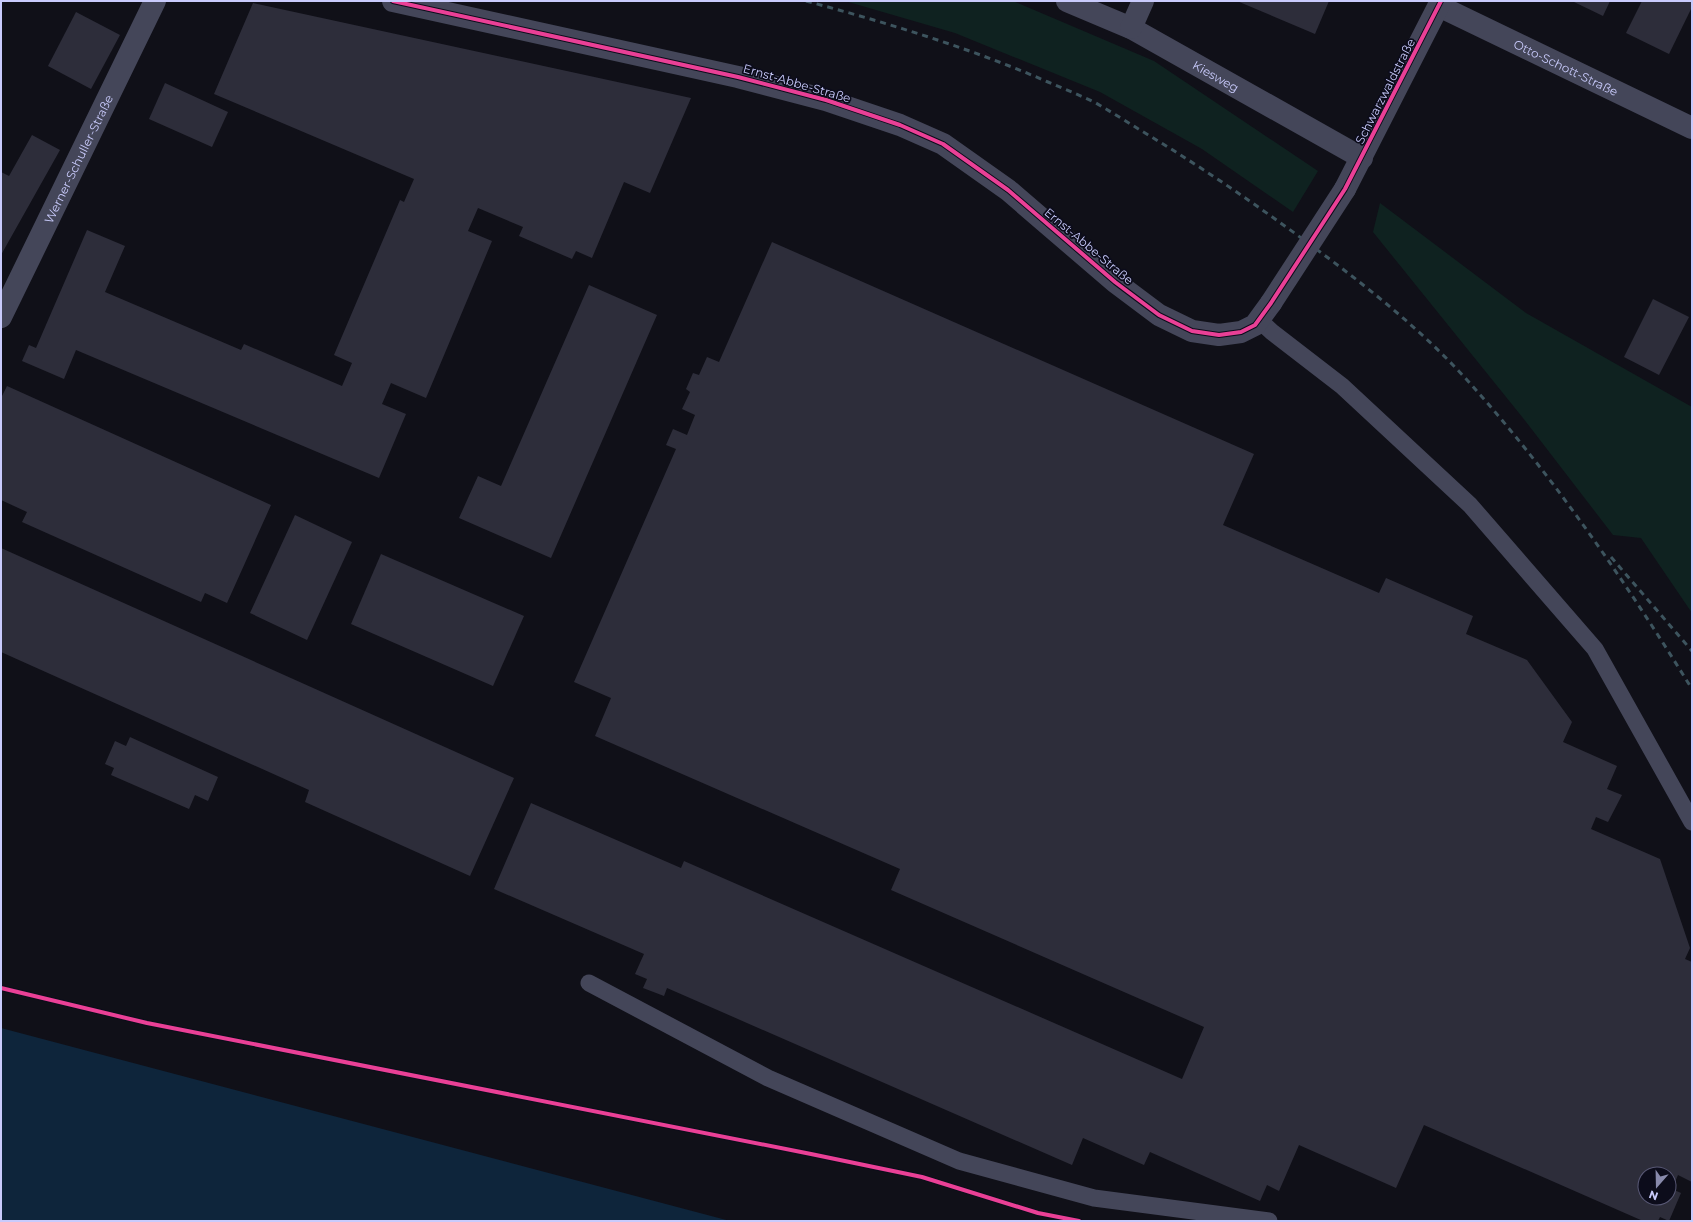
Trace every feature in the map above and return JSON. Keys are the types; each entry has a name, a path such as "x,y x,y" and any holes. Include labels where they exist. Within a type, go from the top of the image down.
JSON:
{"street":[{"name":"Werner-Schuller-Straße","path":"1,318 155,1"},
{"name":"Ernst-Abbe-Straße","path":"393,1 738,77 826,100 900,125 943,144 1008,190 1115,282 1158,315 1192,331 1219,335 1241,332 1255,325 1345,189"},
{"name":"Kiesweg","path":"1067,1 1130,28 1362,158"},
{"path":"1130,28 1142,1"},
{"name":"Otto-Schott-Straße","path":"1440,3 1692,128"},
{"name":"Schwarzwaldstraße","path":"1345,189 1440,3"}],"lane":[{"path":"1265,311 1272,332 1342,386 1470,505 1590,643 1595,649 1692,822"},
{"path":"589,983 768,1078 960,1161 1094,1198 1269,1221"}],"green space":[{"path":"845,1 1013,1 1154,61 1318,171 1293,212 1202,149 1100,92 955,33"},
{"path":"1380,203 1526,313 1692,407 1692,613 1641,538 1613,535 1523,418 1373,232"}],"water":[{"path":"1,1028 730,1221 1,1221"}],"building":[{"path":"1237,1 1329,1 1315,34"},
{"path":"1572,1 1610,1 1603,16"},
{"path":"1642,1 1692,1 1692,7 1669,54 1626,33"},
{"path":"253,3 691,98 650,193 624,182 592,258 576,251 572,259 519,236 523,227 478,208 468,231 492,241 426,398 391,383 382,404 406,414 379,478 76,350 64,379 22,361 29,345 36,348 87,230 125,246 105,292 241,350 244,344 342,386 352,363 334,355 400,200 404,202 414,179 214,94"},
{"path":"76,12 120,35 91,89 48,66"},
{"path":"165,83 228,112 212,147 149,119"},
{"path":"32,135 60,150 1,255 1,172 9,176"},
{"path":"772,242 1254,454 1223,525 1379,593 1386,578 1473,616 1466,634 1527,660 1572,722 1563,742 1617,766 1607,789 1622,795 1608,822 1596,817 1591,829 1660,859 1690,948 1685,959 1692,962 1692,1182 1678,1175 1677,1177 1677,1166 1637,1166 1637,1206 1675,1206 1669,1221 1660,1217 1658,1221 1643,1221 1424,1125 1396,1188 1299,1145 1279,1191 1267,1185 1260,1201 1150,1152 1144,1165 1083,1138 1072,1165 667,988 664,996 643,988 647,979 635,974 644,954 494,889 531,803 681,868 684,861 1182,1079 1204,1027 891,890 900,869 595,736 611,698 574,682 676,449 666,445 673,429 687,435 695,415 682,409 690,392 686,389 693,373 699,375 707,357 719,362"},
{"path":"589,285 657,315 551,558 459,518 478,476 501,486"},
{"path":"1653,299 1689,317 1659,375 1624,357"},
{"path":"7,386 271,505 227,603 205,593 201,602 22,522 27,512 1,500 1,398"},
{"path":"295,515 352,542 307,640 250,613"},
{"path":"1,548 514,778 470,876 305,802 309,790 1,652"},
{"path":"381,554 524,616 493,686 351,624"},
{"path":"130,737 218,777 208,801 195,795 189,809 111,775 114,768 105,764 115,741 126,746"},
{"path":"1677,1191 1681,1193 1677,1202"}],"railway":[{"path":"806,1 898,27 959,47 1019,70 1096,103 1224,183 1347,272 1409,323 1449,360 1529,453 1586,529 1641,608 1692,689"},
{"path":"1611,557 1692,651"}],"cycle path":[{"path":"393,1 738,77 826,100 900,125 943,144 1008,190 1115,282 1159,315 1192,331 1219,335 1241,332 1255,325 1271,303 1345,189 1441,1"},
{"path":"1,988 147,1023 922,1177 1038,1213 1079,1221"}]}
